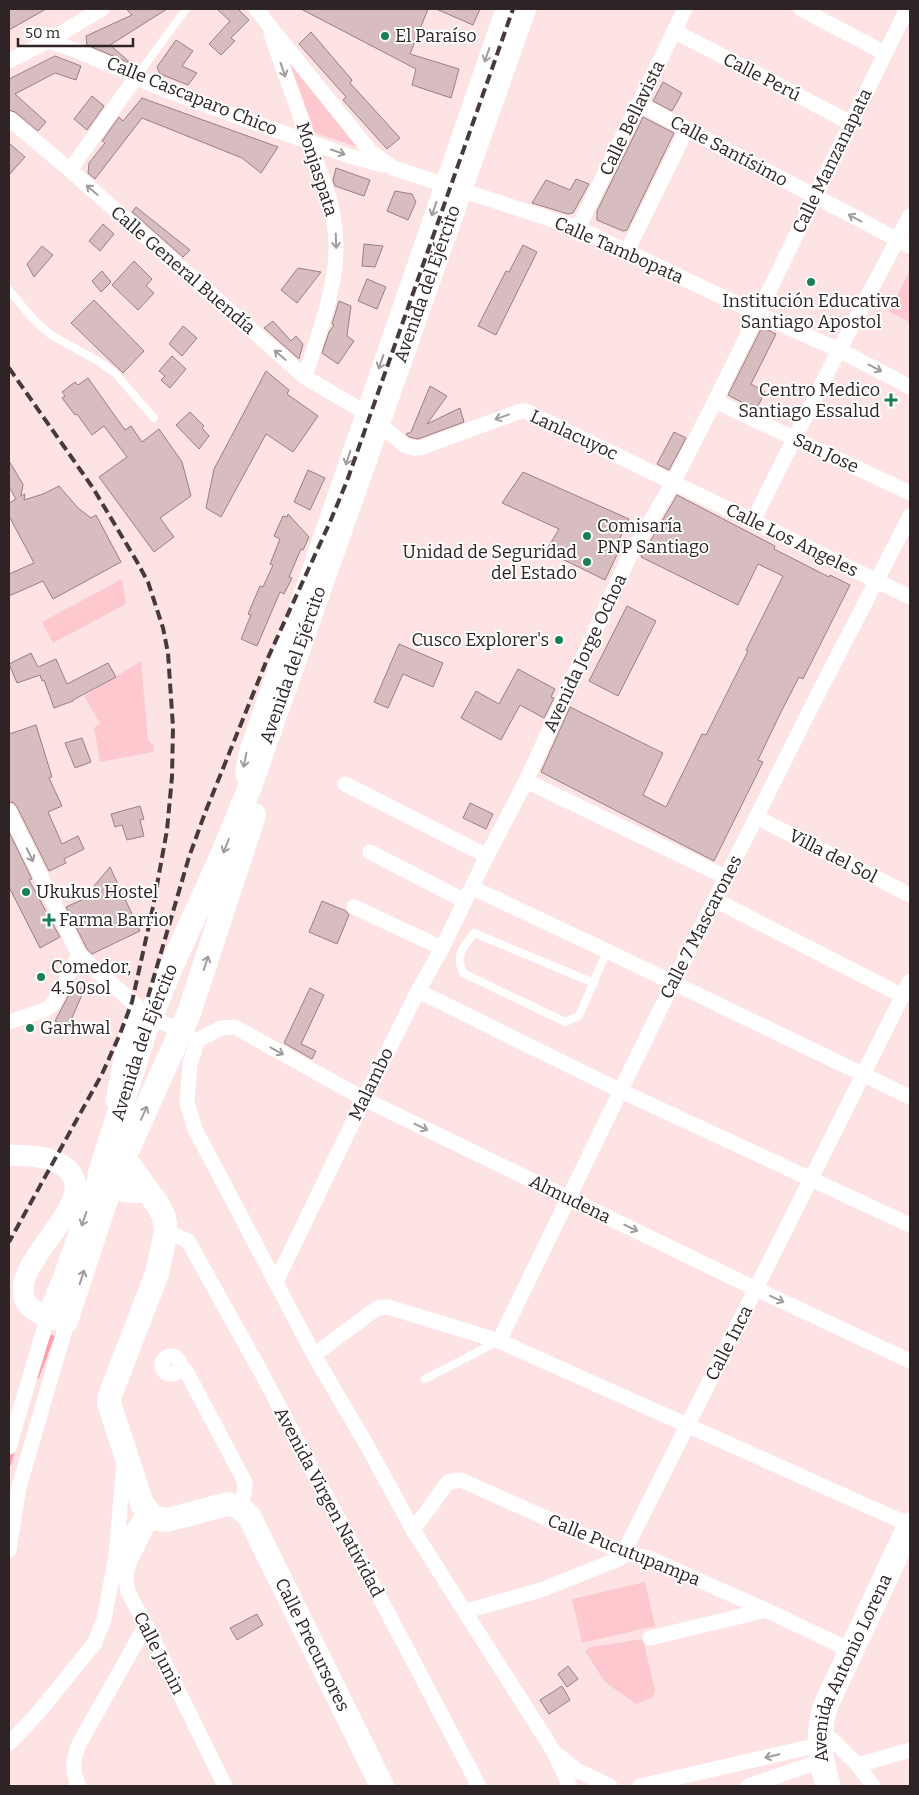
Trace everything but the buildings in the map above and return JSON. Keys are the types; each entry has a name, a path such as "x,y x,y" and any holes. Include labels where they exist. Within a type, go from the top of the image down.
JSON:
{"highway":[{"name":"Avenida Antonio Lorena","path":"828,1786 820,1745 825,1708 910,1525"}],"main road":[{"name":"Avenida del Ejército","path":"111,1167 148,1023 248,792 524,9"},
{"name":"Avenida del Ejército","path":"57,1320 64,1276 111,1167 189,1013 255,813 378,422 453,250 461,215 478,168 489,147 539,9"},
{"path":"9,1155 54,1161 64,1167 69,1173 74,1185 74,1200 28,1268 22,1289 27,1303 35,1310 57,1320"},
{"path":"111,1167 148,1191 161,1211 166,1230 157,1274 110,1395 109,1403 142,1504 149,1513 158,1519 167,1520 228,1504 239,1507"},
{"name":"Calle Precursores","path":"239,1507 249,1516 382,1786"}],"street":[{"name":"Calle Tambopata","path":"256,9 370,152 393,168 578,228 758,314 839,350 910,387"},
{"name":"Avenida del Ejército","path":"378,422 503,9"},
{"name":"Calle Bellavista","path":"578,228 685,9"},
{"path":"801,9 885,53"},
{"name":"Calle Manzanapata","path":"758,314 907,9"},
{"path":"9,61 48,41 92,11"},
{"name":"Monjaspata","path":"267,24 330,200 335,223 336,246 332,288 305,376"},
{"name":"Calle Perú","path":"674,32 851,123"},
{"name":"Calle Cascaparo Chico","path":"48,41 75,50 137,76 155,86 308,142 393,168"},
{"path":"70,170 137,76"},
{"name":"Calle Santísimo","path":"638,104 904,243"},
{"name":"Calle General Buendía","path":"9,119 305,376 378,422"},
{"path":"627,251 687,129"},
{"path":"753,521 839,350 904,243 910,216"},
{"name":"Avenida Jorge Ochoa","path":"469,895 526,781 629,557 673,483 758,314"},
{"name":"San Jose","path":"715,401 910,493"},
{"name":"Lanlacuyoc","path":"378,422 409,447 420,448 525,411 673,483"},
{"name":"Calle Los Angeles","path":"673,483 910,597"},
{"name":"Calle 7 Mascarones","path":"499,1341 673,983 910,516"},
{"path":"526,781 726,877"},
{"path":"345,784 487,856"},
{"path":"9,811 79,956 152,1017 193,1038 187,1103 194,1129 314,1355 369,1449 413,1530 554,1752 570,1786"},
{"name":"Villa del Sol","path":"756,817 910,895"},
{"path":"370,852 469,895 607,951 910,1097"},
{"name":"Malambo","path":"276,1282 364,1099 469,895"},
{"path":"715,900 903,996"},
{"path":"354,907 442,948"},
{"path":"9,1022 45,1010 53,1004 79,956"},
{"name":"Calle Inca","path":"624,1553 910,981"},
{"path":"418,991 621,1091 910,1225"},
{"path":"111,1167 101,1152 123,1047 137,1006"},
{"name":"Almudena","path":"193,1038 221,1028 235,1028 364,1099 756,1289 910,1361"},
{"name":"Avenida Virgen Natividad","path":"166,1230 188,1241 256,1363 479,1786"},
{"path":"314,1355 378,1308 388,1307 499,1341 910,1525"},
{"path":"9,1447 57,1320"},
{"path":"9,1550 19,1487 57,1320"},
{"path":"180,1366 186,1371 245,1482 244,1495 239,1507"},
{"path":"9,1744 37,1714 94,1644 104,1620 115,1561 125,1452"},
{"name":"Calle Pucutupampa","path":"413,1530 448,1482 461,1480 624,1553 649,1558 852,1651"},
{"path":"115,1561 149,1513"},
{"name":"Calle Junin","path":"149,1513 129,1564 126,1577 128,1592 225,1786"},
{"path":"466,1611 542,1590 621,1558 624,1553"},
{"path":"650,1638 766,1610"},
{"path":"79,1786 73,1771 79,1744 146,1625"},
{"path":"748,1786 820,1745"},
{"path":"640,1786 820,1745 858,1764 873,1786"},
{"path":"858,1764 910,1750"},
{"path":"554,1752 576,1770 610,1786"}],"lane":[{"path":"137,76 186,9"},
{"path":"9,290 33,319 51,335 98,361 115,373 154,418"},
{"path":"594,983 474,933 460,953 459,964 463,974 565,1022 579,1016 594,983 607,951"},
{"path":"425,1379 499,1341"}],"shaded area":[{"path":"288,58 360,148 315,133"},
{"path":"910,270 910,322 889,312"},
{"path":"122,579 126,604 53,643 42,622"},
{"path":"141,661 148,740 154,745 153,752 100,762 94,728 100,723 84,696"},
{"path":"645,1582 655,1626 582,1643 572,1599"},
{"path":"643,1639 655,1690 653,1697 636,1704 605,1682 585,1651 591,1647"}],"waterway":[{"path":"37,1377 52,1337"},
{"path":"9,1464 12,1451"}],"railway":[{"path":"148,997 189,857 205,813 266,662 347,481 513,9"},
{"path":"9,368 93,488 148,582 163,628 168,653 173,727 172,777 167,830 153,907 132,1002 102,1074 9,1242"}],"place":[{"name":"El Paraíso","path":"385,36"},
{"name":"Institución Educativa Santiago Apostol","path":"811,282"},
{"name":"Centro Medico Santiago Essalud","path":"891,400"},
{"name":"Comisaría PNP Santiago","path":"587,536"},
{"name":"Unidad de Seguridad del Estado","path":"587,562"},
{"name":"Cusco Explorer's","path":"559,640"},
{"name":"Ukukus Hostel","path":"26,892"},
{"name":"Farma Barrio","path":"49,920"},
{"name":"Comedor, 4.50sol","path":"41,977"},
{"name":"Garhwal","path":"30,1028"}]}
